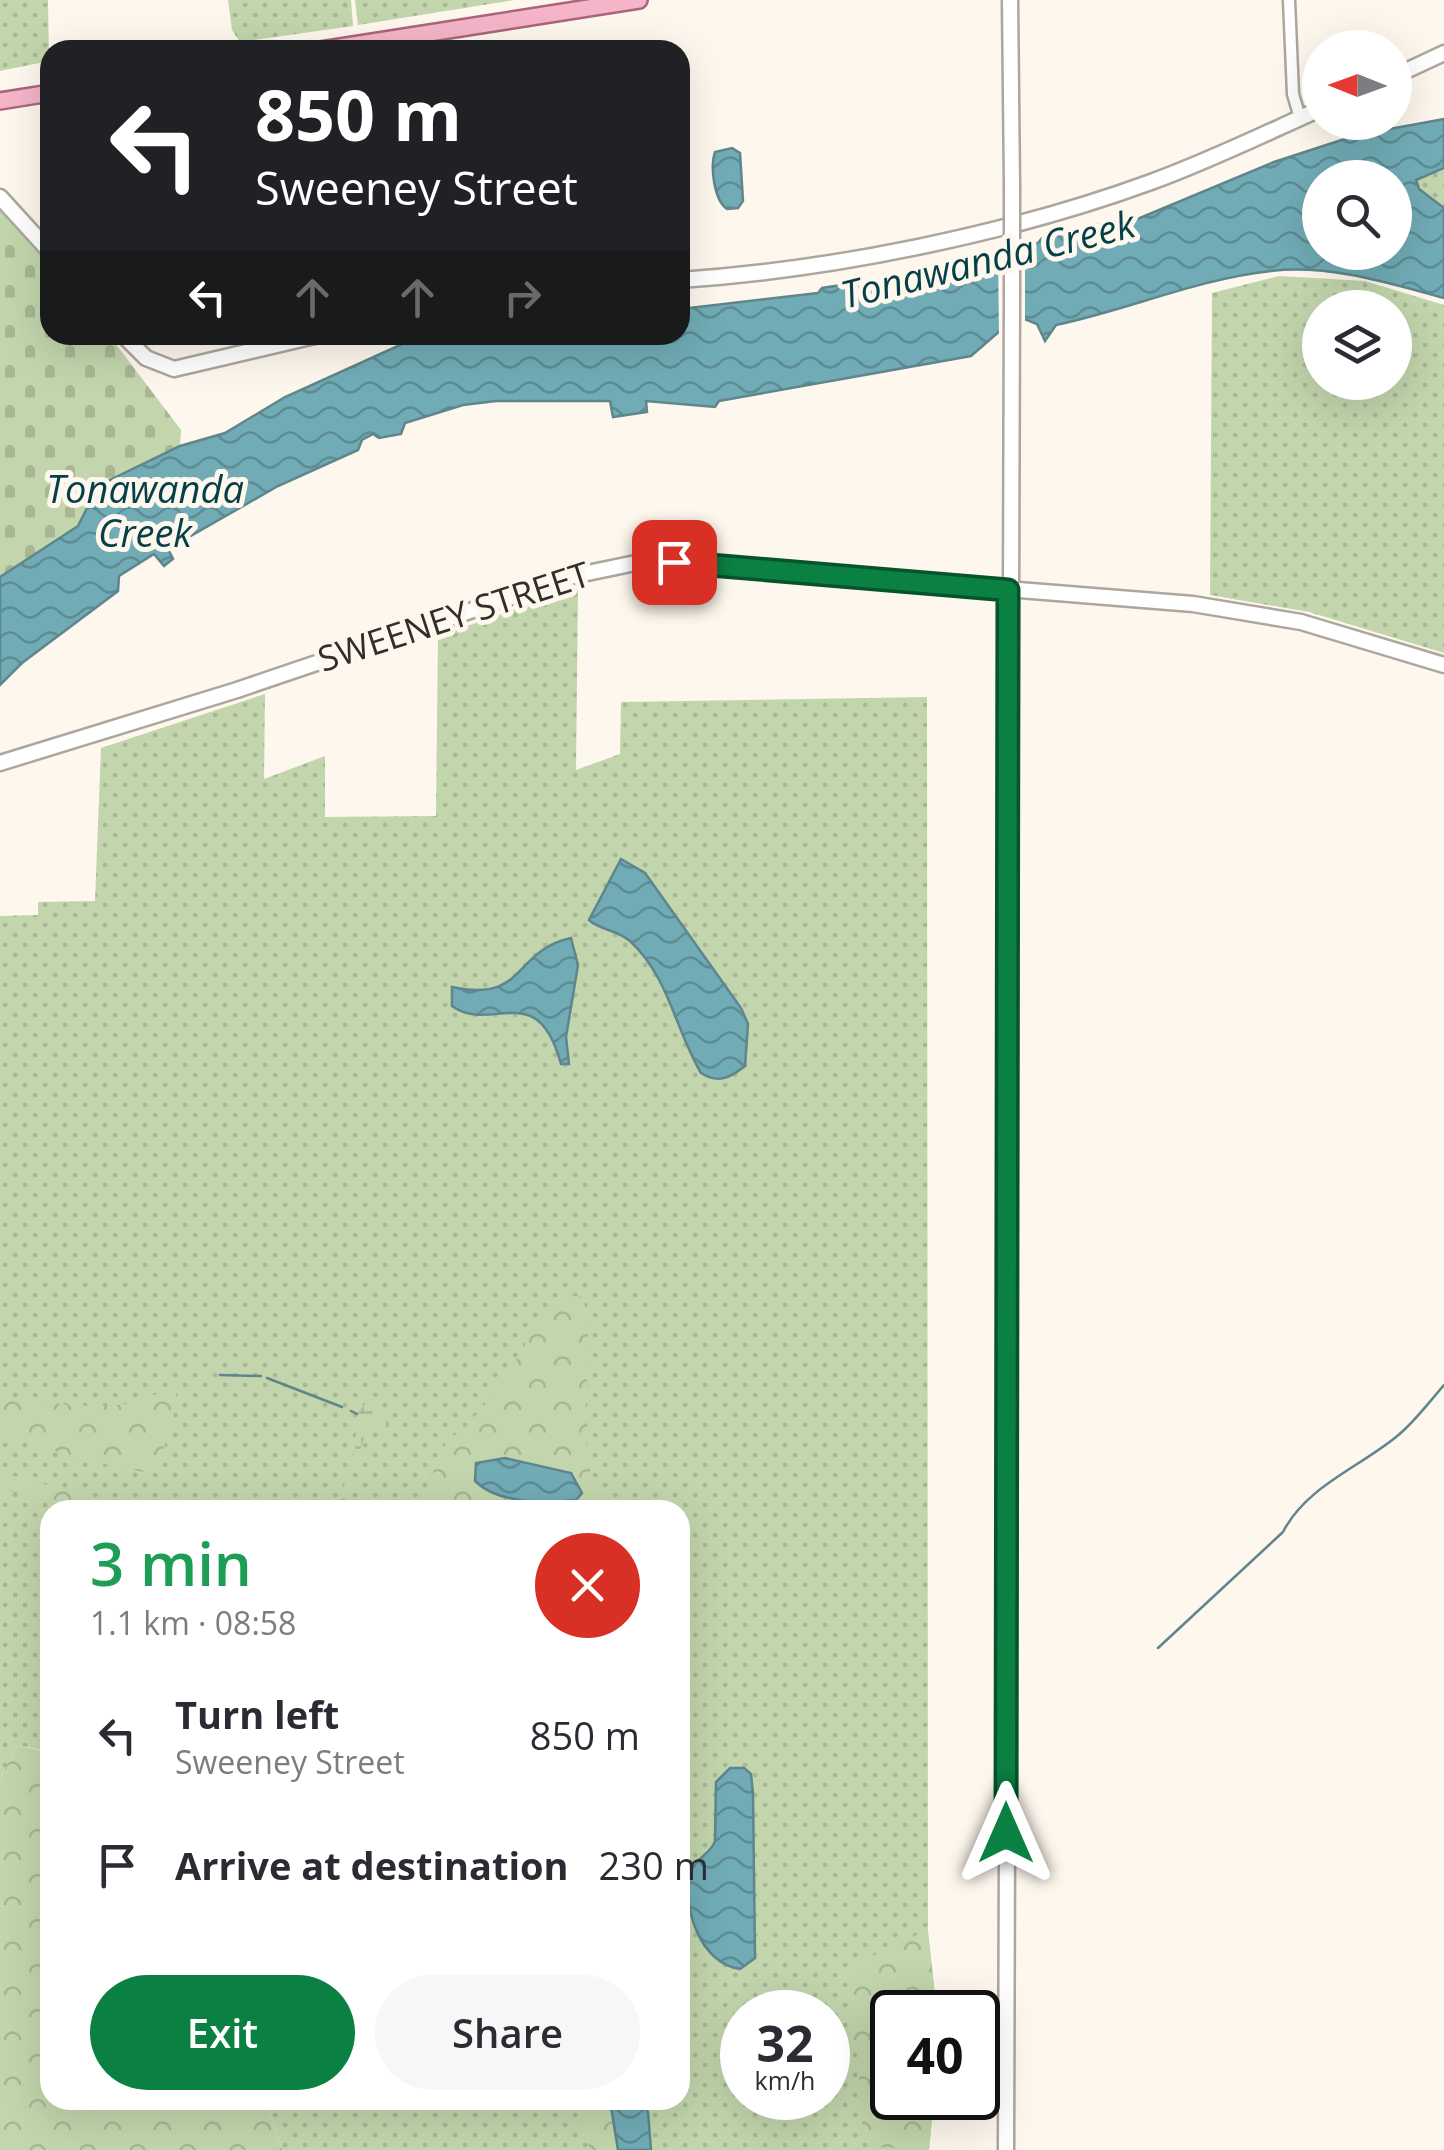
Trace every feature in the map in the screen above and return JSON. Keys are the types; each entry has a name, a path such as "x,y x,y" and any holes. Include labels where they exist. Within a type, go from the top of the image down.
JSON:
{"main road":[{"path":"385,40 639,0"},
{"path":"0,100 40,94"}],"street":[{"path":"1006,2150 1010,0"},
{"path":"690,279 894,252 1108,197 1300,118 1293,94 1290,0"},
{"path":"1412,68 1444,53"},
{"path":"0,197 40,241"},
{"path":"134,345 153,362 186,367 277,345"},
{"name":"SWEENEY STREET","path":"0,762 237,690 573,576 650,560 1193,604 1301,622 1444,665"}],"green space":[{"path":"0,0 48,0 49,40 40,40 40,63 0,71"},
{"path":"228,0 351,0 353,26 254,40 239,40 232,30"},
{"path":"355,0 515,0 358,25"},
{"path":"1444,168 1444,208 1418,189 1416,179"},
{"path":"0,207 40,253 40,345 117,345 181,430 180,446 91,500 78,526 0,577"},
{"path":"1279,276 1365,281 1395,290 1302,290 1302,400 1412,400 1412,295 1444,305 1444,653 1309,612 1210,595 1212,293"},
{"path":"578,588 576,770 620,754 621,702 927,697 928,1932 935,1990 870,1990 870,2120 932,2120 929,2150 282,2150 268,2110 690,2110 690,1500 40,1500 40,1750 18,1745 0,1778 0,916 38,915 38,902 95,901 101,748 265,694 264,779 325,756 325,817 436,816 438,636"},
{"path":"583,1297 588,1350 588,1460 601,1500 426,1500 430,1479 447,1440 465,1428 502,1384 541,1317 558,1301"},
{"path":"176,1391 168,1435 149,1473 69,1456 0,1433 0,1397 100,1406"},
{"path":"372,1395 378,1398 379,1413 393,1427 374,1428 364,1438 345,1500 342,1500 355,1449 357,1414"},
{"path":"15,1476 103,1500 40,1500 2,1489 0,1481"},
{"path":"18,1745 40,1750 40,2110 268,2110 282,2150 0,2150 0,1778"},
{"path":"921,1931 928,1932 935,1990 870,1990 870,2120 932,2120 929,2150 880,2147 864,2135 858,2096 860,2062 850,2040 849,1973 866,1959"},
{"path":"582,2110 612,2110 618,2150 590,2150 581,2120"}],"water":[{"name":"Tonawanda Creek","path":"1444,119 1444,168 1416,180 1419,189 1444,208 1444,298 1380,281 1315,270 1412,270 1412,160 1302,160 1302,270 1216,281 1056,325 1045,341 1037,324 1017,316 971,356 719,401 715,407 646,401 647,412 613,417 610,401 496,401 463,405 405,423 401,434 379,438 373,434 362,440 358,450 278,486 168,549 173,559 164,566 154,554 119,576 118,591 22,663 0,685 0,577 78,526 91,500 110,480 180,446 225,433 285,397 400,345 690,345 690,308 818,293 822,288 934,271 1038,243 1042,238 1117,220 1123,225 1274,162 1342,140 1412,140 1412,125"},
{"path":"732,148 740,153 743,201 738,208 727,209 716,191 714,158 715,152"},
{"path":"621,859 645,873 741,1008 748,1024 745,1066 729,1076 718,1079 701,1073 663,987 643,955 625,937 589,920"},
{"path":"571,938 578,965 566,1037 569,1064 561,1064 551,1037 527,1015 483,1015 452,1006 452,987 494,988 507,982 538,953"},
{"path":"505,1458 571,1473 582,1493 576,1500 509,1498 475,1481 476,1463"},
{"path":"730,1768 744,1768 751,1774 753,1793 755,1958 740,1969 726,1965 705,1946 690,1907 691,1872 715,1841 716,1782"},
{"path":"612,2110 646,2110 651,2150 618,2150"}],"pier":[{"path":"1025,242 1025,324 1018,322 999,338 998,249"}],"waterway":[{"path":"220,1375 261,1376"},
{"path":"267,1378 342,1407"},
{"path":"1158,1648 1283,1532 1319,1490 1403,1431 1444,1385"},
{"path":"351,1411 357,1414"}],"route":[{"path":"674,562 1008,590 1006,1833"}]}
